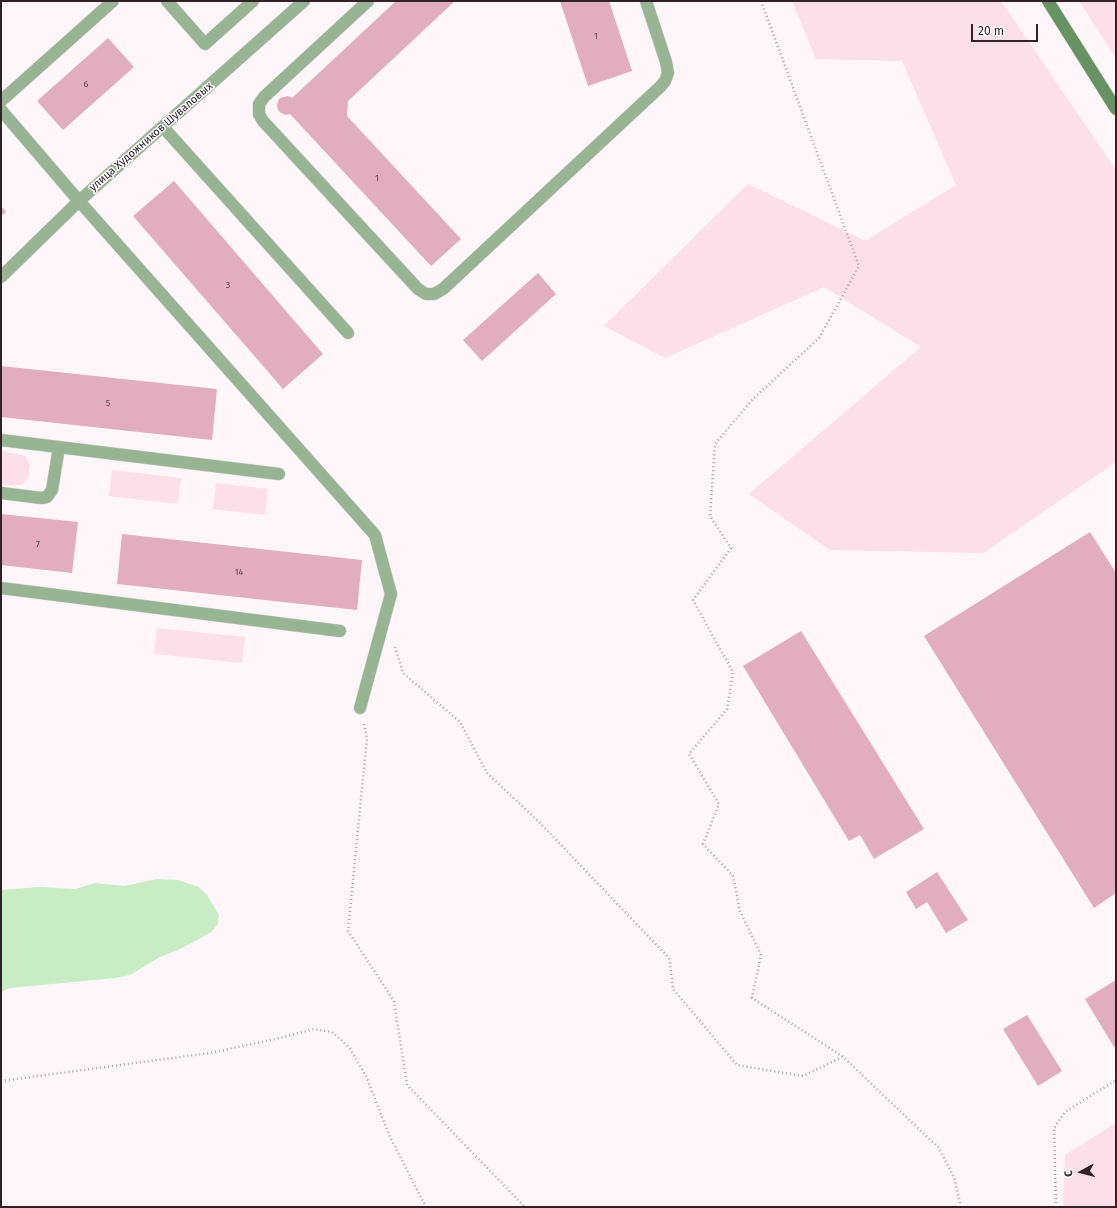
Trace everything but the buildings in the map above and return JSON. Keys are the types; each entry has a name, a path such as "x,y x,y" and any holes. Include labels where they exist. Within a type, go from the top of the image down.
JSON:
{"main road":[{"path":"1048,1 1116,108"}],"street":[{"path":"1,101 113,1"},
{"path":"167,1 205,44 253,1"},
{"name":"улица Художников Шуваловых","path":"1,277 79,200 304,1"},
{"path":"368,1 264,97 259,104 259,114 263,122 418,289 426,294 434,294 443,289 665,81 668,73 666,62 646,1"},
{"path":"1,110 375,535 391,594 360,708"},
{"path":"163,127 348,333"},
{"path":"1,440 279,474"},
{"path":"1,493 42,498 47,497 52,490 59,447"},
{"path":"1,588 340,631"}],"path":[{"path":"761,1 859,266 819,338 752,400 715,444 710,516 731,548 693,600 733,672 727,709 689,754 719,804 702,844 733,876 740,911 761,955 752,998 842,1056 938,1147 954,1177 961,1207"},
{"path":"394,644 403,673 460,722 487,773 540,823 669,958 673,989 737,1065 803,1076 842,1056"},
{"path":"360,708 367,738 348,931 394,1002 407,1085 525,1207"},
{"path":"1,1080 210,1053 314,1029 332,1032 349,1046 366,1076 390,1137 426,1207"},
{"path":"1056,1207 1054,1128 1065,1112 1116,1080"}],"shaded area":[{"path":"792,1 1001,1 1116,170 1116,462 983,553 830,550 749,494 921,347 824,287 665,358 604,326 748,184 865,241 956,185 902,61 816,59"},
{"path":"1079,1 1116,1 1116,58"},
{"path":"1,451 25,456 30,464 28,479 21,485 1,485"},
{"path":"112,470 181,478 178,504 109,496"},
{"path":"216,483 268,489 265,515 213,509"},
{"path":"157,628 245,637 242,663 154,654"},
{"path":"157,879 178,880 199,887 207,895 219,915 218,924 211,932 201,938 158,958 130,975 115,978 10,988 1,992 1,890 39,887 75,889 95,883 124,886"},
{"path":"1116,1123 1116,1207 1063,1207 1065,1155"}]}
